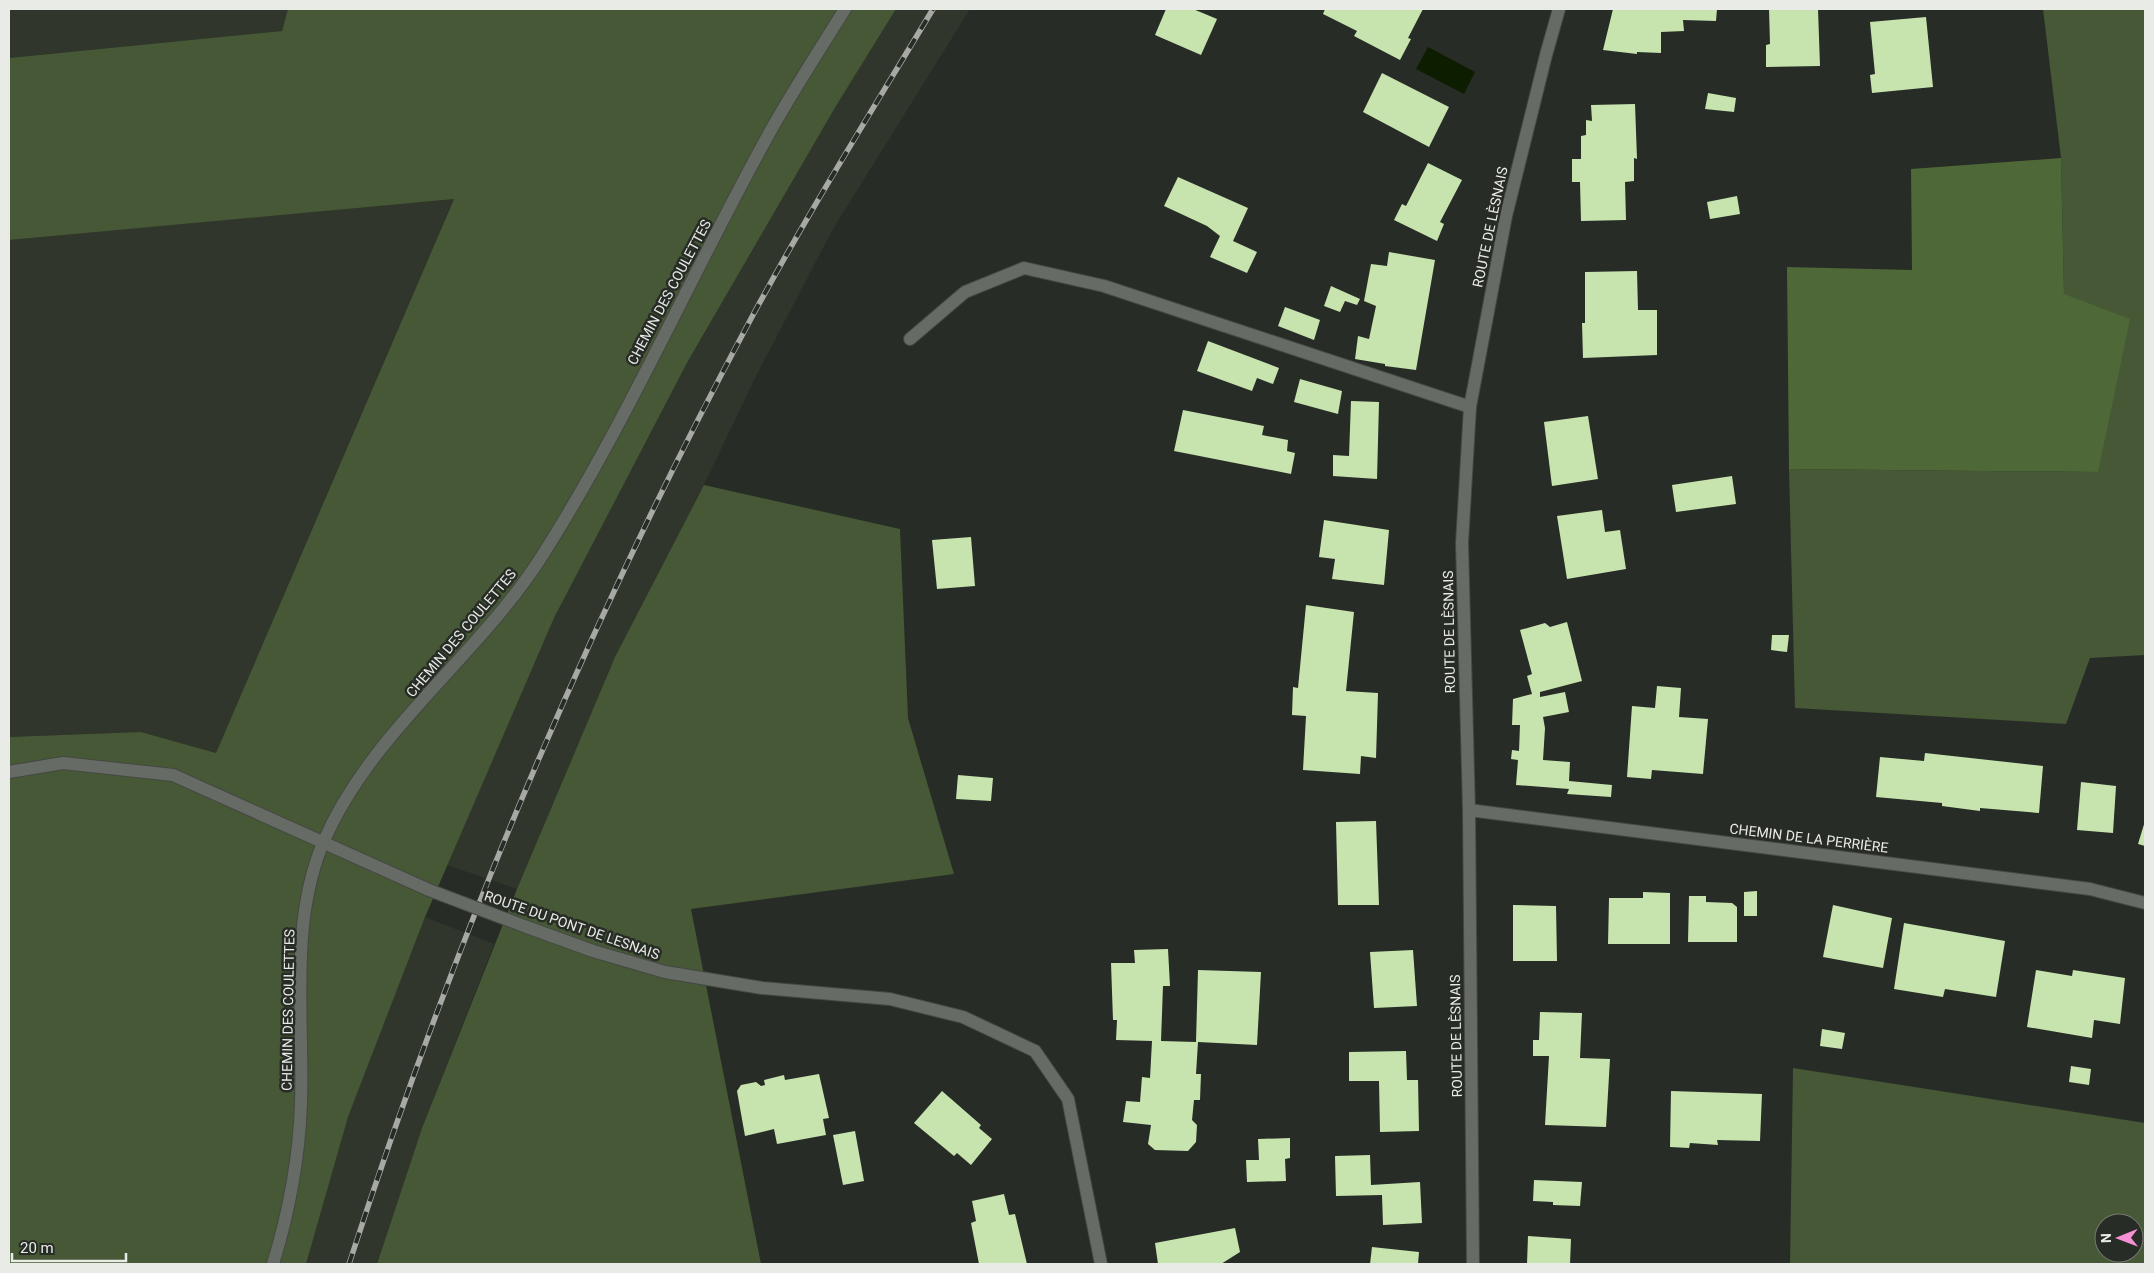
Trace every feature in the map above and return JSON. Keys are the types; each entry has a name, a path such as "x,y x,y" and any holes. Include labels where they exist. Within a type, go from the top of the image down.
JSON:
{"street":[{"name":"CHEMIN DES COULETTES","path":"273,1264 294,1185 301,1107 303,930 308,900 323,844 353,789 376,754 519,591 542,555 588,478 772,128 845,9"},
{"name":"ROUTE DE LÈSNAIS","path":"1473,1264 1469,810 1462,544 1470,407 1506,216 1559,9"},
{"path":"910,338 965,292 1024,268 1104,286 1470,407"},
{"name":"ROUTE DU PONT DE LESNAIS","path":"9,772 63,763 173,776 429,890 593,951 665,972 762,988 890,998 963,1016 1035,1051 1068,1099 1101,1264"},
{"name":"CHEMIN DE LA PERRIÈRE","path":"1469,810 2090,889 2145,903"}],"shaded area":[{"path":"9,9 288,9 282,31 9,58"},
{"path":"288,9 896,9 836,106 688,361 554,618 425,917 348,1117 306,1264 9,1264 9,737 141,732 216,753 454,199 9,240 9,58 282,31"},
{"path":"896,9 970,9 833,229 755,378 704,485 615,657 517,889 447,865 554,618 688,361 836,106"},
{"path":"2043,9 2145,9 2145,655 2090,658 2066,724 1795,708 1789,469 2098,472 2064,294 2061,158"},
{"path":"1428,47 1475,72 1464,94 1416,69"},
{"path":"454,198 216,753 141,732 9,737 9,240"},
{"path":"704,485 900,529 908,718 954,874 691,909 761,1264 377,1264 422,1128 517,889 615,657"},
{"path":"425,917 494,944 422,1128 377,1264 306,1264 348,1117"},
{"path":"1793,1068 2145,1123 2145,1264 1790,1264"}],"green space":[{"path":"2061,158 2064,294 2130,319 2098,472 1789,469 1787,267 1912,270 1911,169"}],"building":[{"path":"1166,9 1193,9 1217,19 1201,55 1155,35"},
{"path":"1325,9 1423,9 1408,38 1411,39 1400,60 1354,36 1357,31 1323,14"},
{"path":"1613,9 1717,9 1716,21 1683,20 1684,31 1661,32 1661,53 1637,52 1637,54 1603,50"},
{"path":"1769,9 1818,9 1820,66 1766,67 1766,45 1770,44"},
{"path":"1926,17 1933,87 1872,93 1870,75 1875,74 1870,22"},
{"path":"1382,73 1449,107 1429,147 1363,112"},
{"path":"1708,93 1736,98 1734,112 1705,109"},
{"path":"1635,104 1637,159 1634,158 1634,181 1625,182 1626,220 1581,221 1580,182 1572,182 1572,159 1581,159 1581,136 1586,135 1586,120 1592,121 1591,105"},
{"path":"1428,163 1462,180 1440,222 1444,224 1437,241 1394,220 1402,204 1406,206"},
{"path":"1178,177 1248,208 1233,241 1257,252 1247,273 1210,257 1220,236 1207,226 1164,206"},
{"path":"1737,196 1740,214 1710,219 1707,202"},
{"path":"1389,252 1435,260 1416,370 1385,366 1385,364 1355,359 1358,336 1369,339 1376,306 1364,301 1371,264 1387,266"},
{"path":"1637,271 1638,310 1657,310 1657,355 1583,358 1582,323 1585,323 1585,272"},
{"path":"1331,286 1360,299 1357,305 1345,301 1340,312 1324,306"},
{"path":"1285,307 1320,320 1314,340 1278,326"},
{"path":"1208,341 1279,368 1273,384 1257,378 1252,391 1197,371"},
{"path":"1300,379 1342,391 1338,414 1294,402"},
{"path":"1351,401 1379,402 1377,479 1333,476 1333,455 1349,456"},
{"path":"1183,410 1264,426 1262,435 1288,440 1287,451 1295,453 1291,474 1174,451"},
{"path":"1588,416 1598,479 1552,486 1544,422"},
{"path":"1732,476 1736,504 1676,512 1672,485"},
{"path":"1602,510 1605,532 1620,530 1626,569 1567,579 1557,516"},
{"path":"1324,520 1389,530 1384,585 1332,579 1335,559 1319,557"},
{"path":"971,537 975,586 937,589 932,540"},
{"path":"1306,605 1354,612 1346,691 1378,693 1376,758 1361,756 1360,774 1303,770 1306,716 1292,715 1293,687 1298,688"},
{"path":"1567,622 1582,681 1540,692 1540,697 1565,692 1569,712 1543,717 1545,728 1543,760 1570,762 1569,781 1612,785 1611,797 1567,794 1569,789 1516,785 1518,760 1511,759 1512,750 1519,751 1520,725 1512,725 1513,699 1532,694 1527,676 1532,674 1520,630 1545,623 1550,627"},
{"path":"1772,635 1789,635 1787,652 1771,650"},
{"path":"1657,686 1681,688 1679,717 1708,719 1703,774 1652,770 1651,779 1627,777 1632,706 1655,708"},
{"path":"1925,753 2043,766 2039,813 1980,808 1980,811 1942,806 1942,803 1876,797 1880,757 1924,761"},
{"path":"958,775 993,778 991,801 956,799"},
{"path":"2081,782 2116,786 2113,833 2077,830"},
{"path":"1376,821 1379,905 1338,905 1336,822"},
{"path":"2145,821 2145,846 2138,844"},
{"path":"1757,891 1757,916 1744,916 1744,892"},
{"path":"1643,892 1670,893 1670,944 1608,944 1609,898 1643,898"},
{"path":"1689,896 1706,896 1706,902 1732,903 1737,907 1737,942 1688,942"},
{"path":"1513,905 1556,906 1557,961 1513,961"},
{"path":"1833,905 1892,918 1883,968 1823,957"},
{"path":"1904,923 2005,941 1996,997 1945,989 1943,997 1894,989"},
{"path":"1168,949 1170,986 1163,986 1161,1041 1196,1042 1198,970 1261,972 1257,1045 1198,1042 1196,1074 1201,1074 1200,1100 1194,1100 1192,1120 1197,1125 1196,1142 1188,1151 1155,1150 1148,1144 1151,1125 1123,1122 1126,1101 1140,1102 1142,1077 1150,1078 1152,1041 1116,1040 1117,1020 1113,1020 1111,963 1135,963 1134,950"},
{"path":"1413,950 1417,1006 1374,1008 1370,952"},
{"path":"2036,970 2072,976 2073,970 2125,978 2120,1024 2094,1020 2092,1038 2027,1027"},
{"path":"1540,1012 1582,1013 1580,1058 1610,1059 1606,1127 1545,1125 1549,1056 1533,1056 1533,1040 1539,1040"},
{"path":"1822,1029 1845,1033 1842,1049 1820,1046"},
{"path":"1406,1051 1407,1080 1418,1080 1419,1131 1380,1132 1379,1081 1349,1081 1349,1052"},
{"path":"2071,1066 2091,1069 2089,1085 2069,1082"},
{"path":"819,1074 829,1118 823,1119 826,1135 777,1144 774,1129 745,1136 737,1091 741,1085 756,1082 761,1086 765,1085 764,1080 784,1075 785,1080"},
{"path":"942,1091 981,1125 979,1128 992,1139 971,1165 957,1153 954,1156 914,1123"},
{"path":"1671,1091 1762,1094 1760,1141 1717,1140 1718,1145 1690,1143 1689,1148 1670,1147"},
{"path":"855,1131 864,1181 843,1185 833,1135"},
{"path":"1290,1138 1290,1158 1285,1159 1286,1181 1247,1182 1246,1160 1259,1160 1258,1139"},
{"path":"1370,1155 1371,1185 1420,1182 1422,1223 1383,1225 1382,1195 1336,1196 1335,1156"},
{"path":"1534,1180 1582,1182 1580,1206 1553,1205 1553,1202 1533,1201"},
{"path":"1004,1194 1009,1215 1015,1214 1027,1264 979,1264 971,1223 976,1221 972,1201"},
{"path":"1235,1228 1240,1252 1221,1264 1158,1264 1155,1243"},
{"path":"1528,1236 1571,1239 1570,1264 1527,1264"},
{"path":"1372,1247 1419,1252 1418,1264 1370,1264"}],"railway":[{"path":"349,1264 433,1024 479,905 527,787 631,555 687,441 768,287 933,9"}]}
